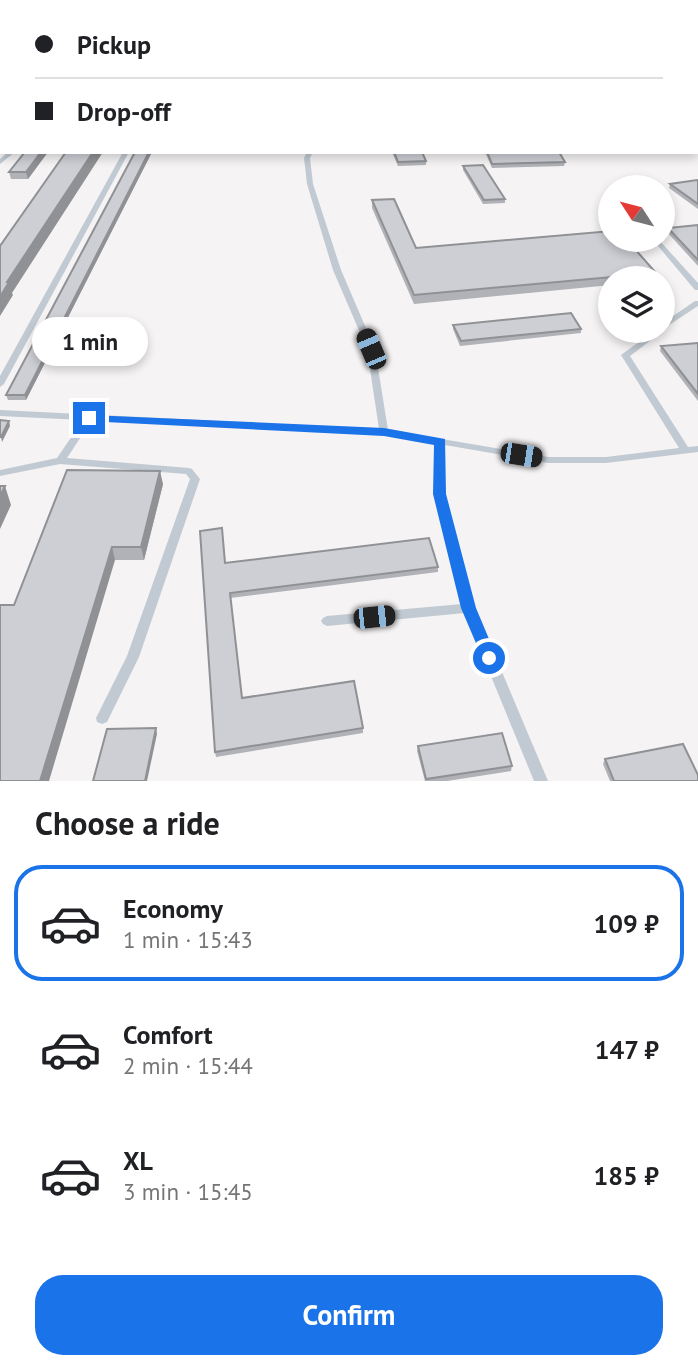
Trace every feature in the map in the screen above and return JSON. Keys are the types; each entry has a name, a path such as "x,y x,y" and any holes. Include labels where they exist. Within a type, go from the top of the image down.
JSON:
{"lane":[{"path":"0,384 125,154"},
{"path":"309,154 307,158 317,206 337,270 371,349 384,432"},
{"path":"666,252 698,288"},
{"path":"675,319 698,303"},
{"path":"642,343 625,355 685,451"},
{"path":"0,413 384,432 548,460 606,460 698,449"},
{"path":"60,461 89,418"},
{"path":"440,442 439,494 469,608 541,781"},
{"path":"0,473 60,461 189,471 195,479 133,657 102,718"},
{"path":"327,621 469,608"}],"building":[{"path":"23,154 40,154 26,172 9,172"},
{"path":"65,154 92,154 7,282 0,297 0,246"},
{"path":"134,154 148,154 25,395 6,395"},
{"path":"395,154 423,154 426,161 398,162"},
{"path":"488,154 560,154 565,162 492,164"},
{"path":"483,165 505,199 484,200 463,166"},
{"path":"697,180 698,204 676,188 676,183"},
{"path":"394,199 416,248 598,232 598,252 638,252 650,266 598,266 598,278 414,295 372,200"},
{"path":"698,225 698,260 676,237 676,227"},
{"path":"571,313 581,329 461,341 453,325"},
{"path":"698,343 698,394 661,346"},
{"path":"0,420 9,421 1,437 0,437"},
{"path":"67,470 160,471 141,547 112,547 40,781 0,781 0,605 14,605"},
{"path":"222,528 225,563 429,538 438,567 230,593 242,698 354,681 363,728 215,752 200,531"},
{"path":"156,728 145,781 93,781 107,729"},
{"path":"502,733 512,766 426,779 418,746"},
{"path":"683,744 698,775 698,781 614,781 605,759"}],"route":[{"path":"89,418 384,432 440,442 439,494 469,608 489,658"}]}
